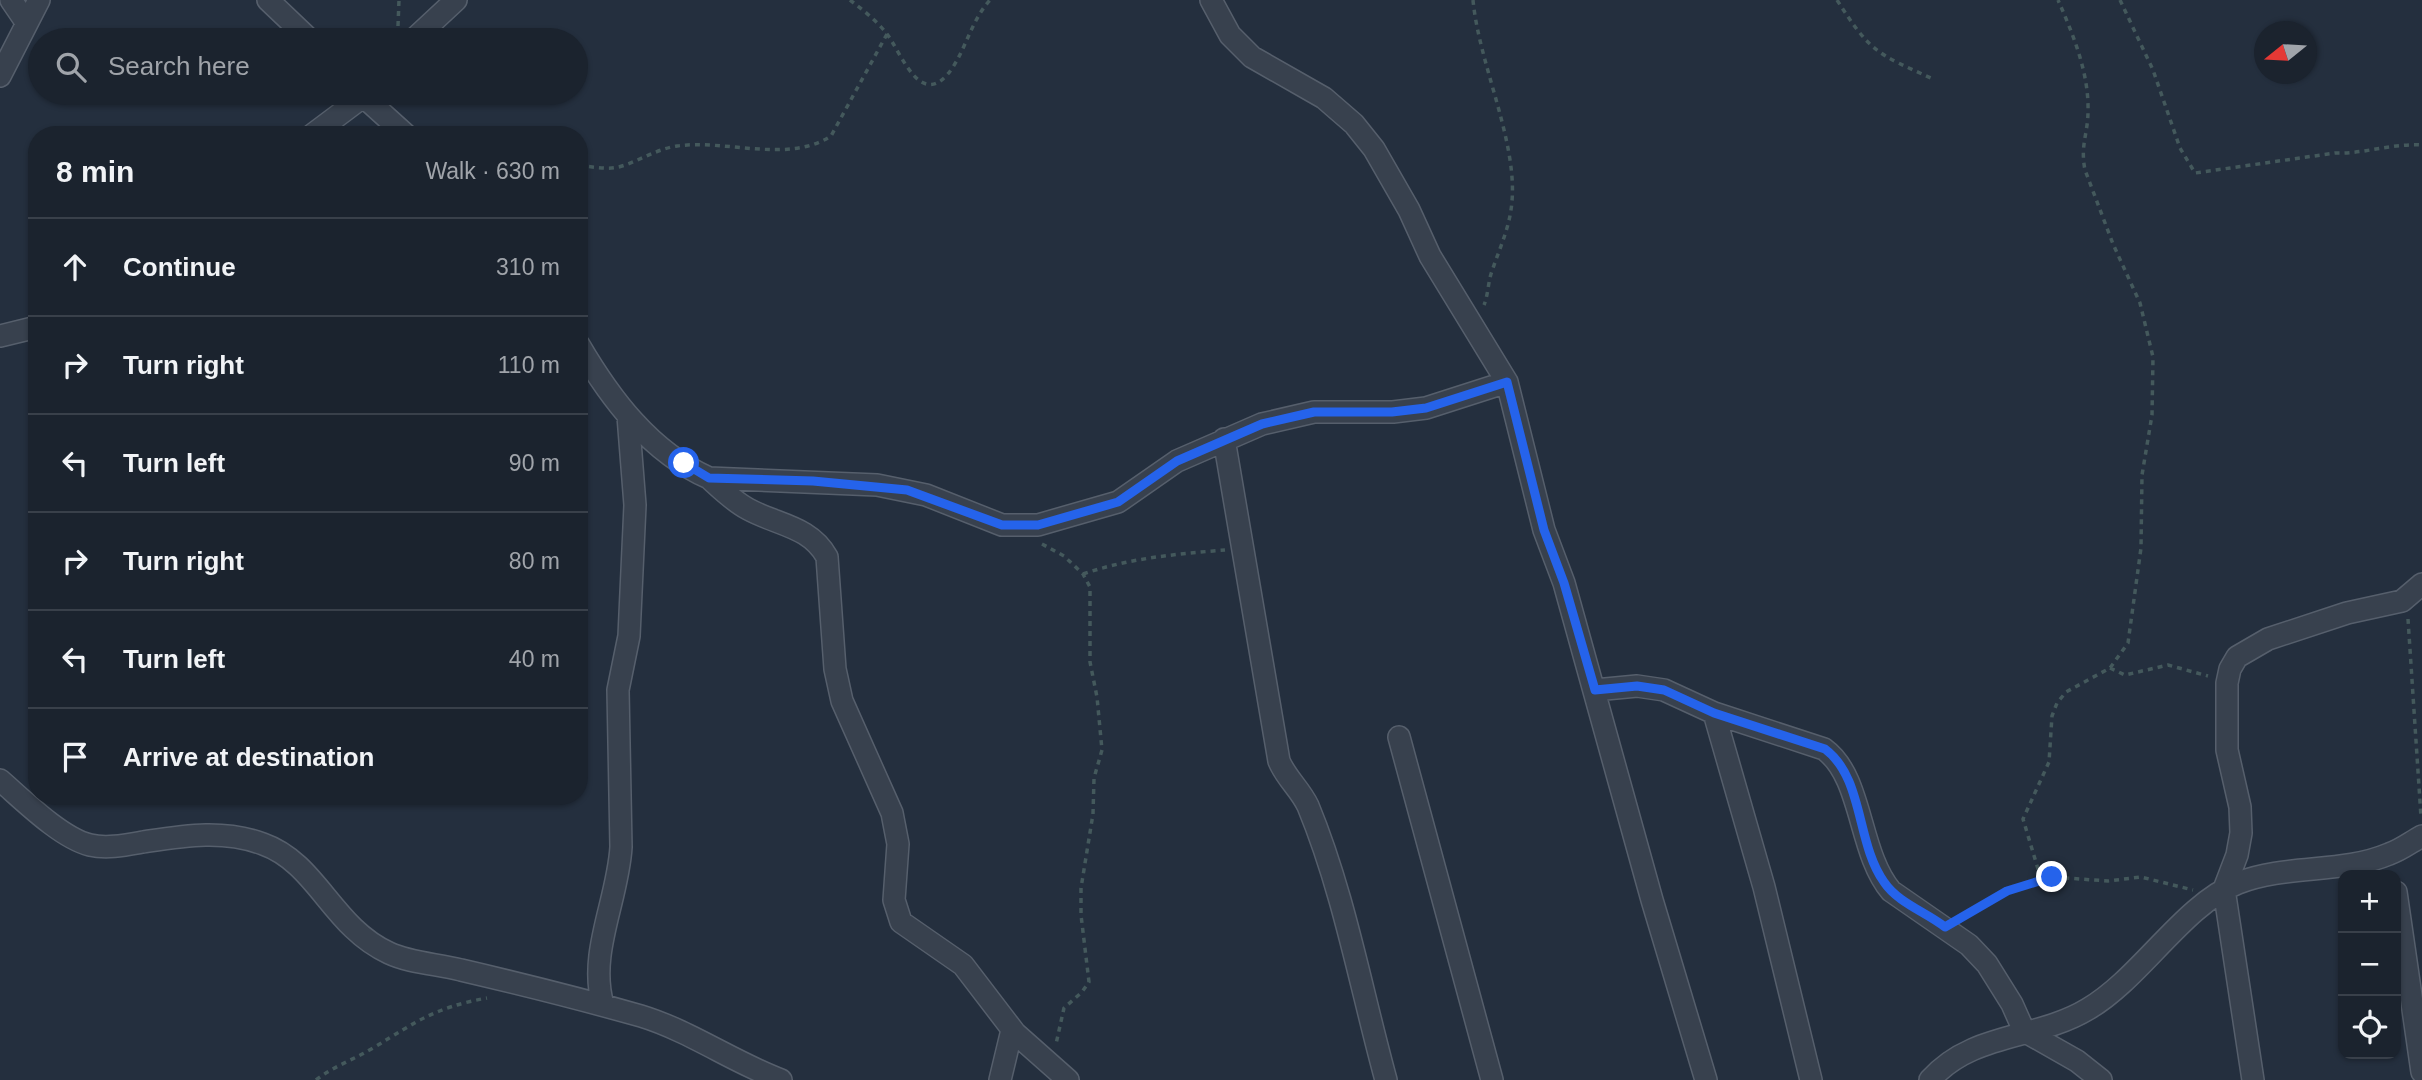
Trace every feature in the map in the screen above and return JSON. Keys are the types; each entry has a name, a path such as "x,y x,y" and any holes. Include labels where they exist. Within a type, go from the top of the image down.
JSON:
{"street":[{"path":"11,0 26,22"},
{"path":"0,76 39,0"},
{"path":"268,0 297,28"},
{"path":"414,28 456,0"},
{"path":"1211,0 1230,35 1252,57 1324,98 1354,124 1374,149 1409,210 1430,256 1507,382 1544,530 1564,583 1652,900 1706,1080"},
{"path":"324,126 352,105"},
{"path":"376,105 397,126"},
{"path":"0,336 28,329"},
{"path":"588,360 607,392 648,436 748,509 805,533 820,546 829,572 835,669 842,701 892,813 896,829 894,900 897,915 906,928 963,965 1012,1030 1060,1074"},
{"path":"709,478 877,485 926,495 984,520 1010,525 1038,525 1118,502 1177,461 1262,424 1314,412 1392,412 1426,408 1507,382"},
{"path":"603,1005 597,982 606,927 620,870 618,690 629,636 635,505 628,416"},
{"path":"1224,439 1279,761 1283,771 1298,788 1315,826 1338,898 1386,1080"},
{"path":"1930,1080 1959,1056 1984,1043 2063,1021 2088,1009 2147,961 2219,892 2237,855 2241,832 2240,807 2227,750 2227,683 2237,657 2268,639 2415,591"},
{"path":"1595,690 1637,686 1664,690 1714,713 1825,749 1832,755 1849,785 1865,842 1882,881 1891,891 1945,927 1987,964 2012,1004 2024,1031 2077,1062 2101,1080"},
{"path":"1714,713 1764,887 1811,1080"},
{"path":"1399,737 1492,1080"},
{"path":"0,780 28,802"},
{"path":"32,805 72,837 89,845 124,845 210,834 242,837 265,844 295,861 346,924 393,955 603,1005 682,1031 750,1068 780,1080"},
{"path":"2219,892 2270,873 2345,864 2392,865 2422,836"},
{"path":"2219,892 2253,1080"},
{"path":"2401,927 2422,1072"},
{"path":"1000,1080 1012,1030"}],"path":[{"path":"399,0 404,28"},
{"path":"850,0 887,34 912,75 920,82 939,81 951,70 981,10 990,0"},
{"path":"1473,0 1483,61 1503,132 1512,200 1507,231 1491,273 1476,331"},
{"path":"1837,0 1866,43 1881,56 1933,79"},
{"path":"2041,879 2023,818 2049,762 2052,716 2066,692 2110,668 2128,643 2132,631 2143,523 2142,475 2152,415 2153,357 2140,303 2113,244 2085,170 2082,144 2088,115 2088,96 2072,34 2058,0"},
{"path":"2120,0 2153,70 2180,148 2195,173 2335,153 2358,153 2400,144 2422,145"},
{"path":"588,167 606,169 623,166 653,152 679,146 720,144 775,149 822,142 831,136 887,34"},
{"path":"1010,525 1064,556 1083,574 1090,587 1090,662 1097,697 1102,750 1094,778 1093,814 1081,888 1088,982 1061,1015 1060,1074"},
{"path":"1083,574 1116,562 1149,556 1243,549"},
{"path":"2415,591 2422,836"},
{"path":"2110,668 2125,674 2168,665 2227,683"},
{"path":"1945,927 2007,891 2041,879 2108,881 2141,877 2219,892"},
{"path":"316,1080 335,1065 363,1054 443,1007 497,996"}],"route":[{"path":"684,463 709,478 813,481 877,485 907,490 942,500 984,520 1002,525 1038,525 1118,502 1177,461 1262,424 1314,412 1392,412 1426,408 1507,382 1544,530 1564,583 1595,690 1637,686 1664,690 1714,713 1825,749 1838,762 1849,785 1865,842 1882,881 1891,891 1945,927 2007,891 2032,881 2052,877"}]}
